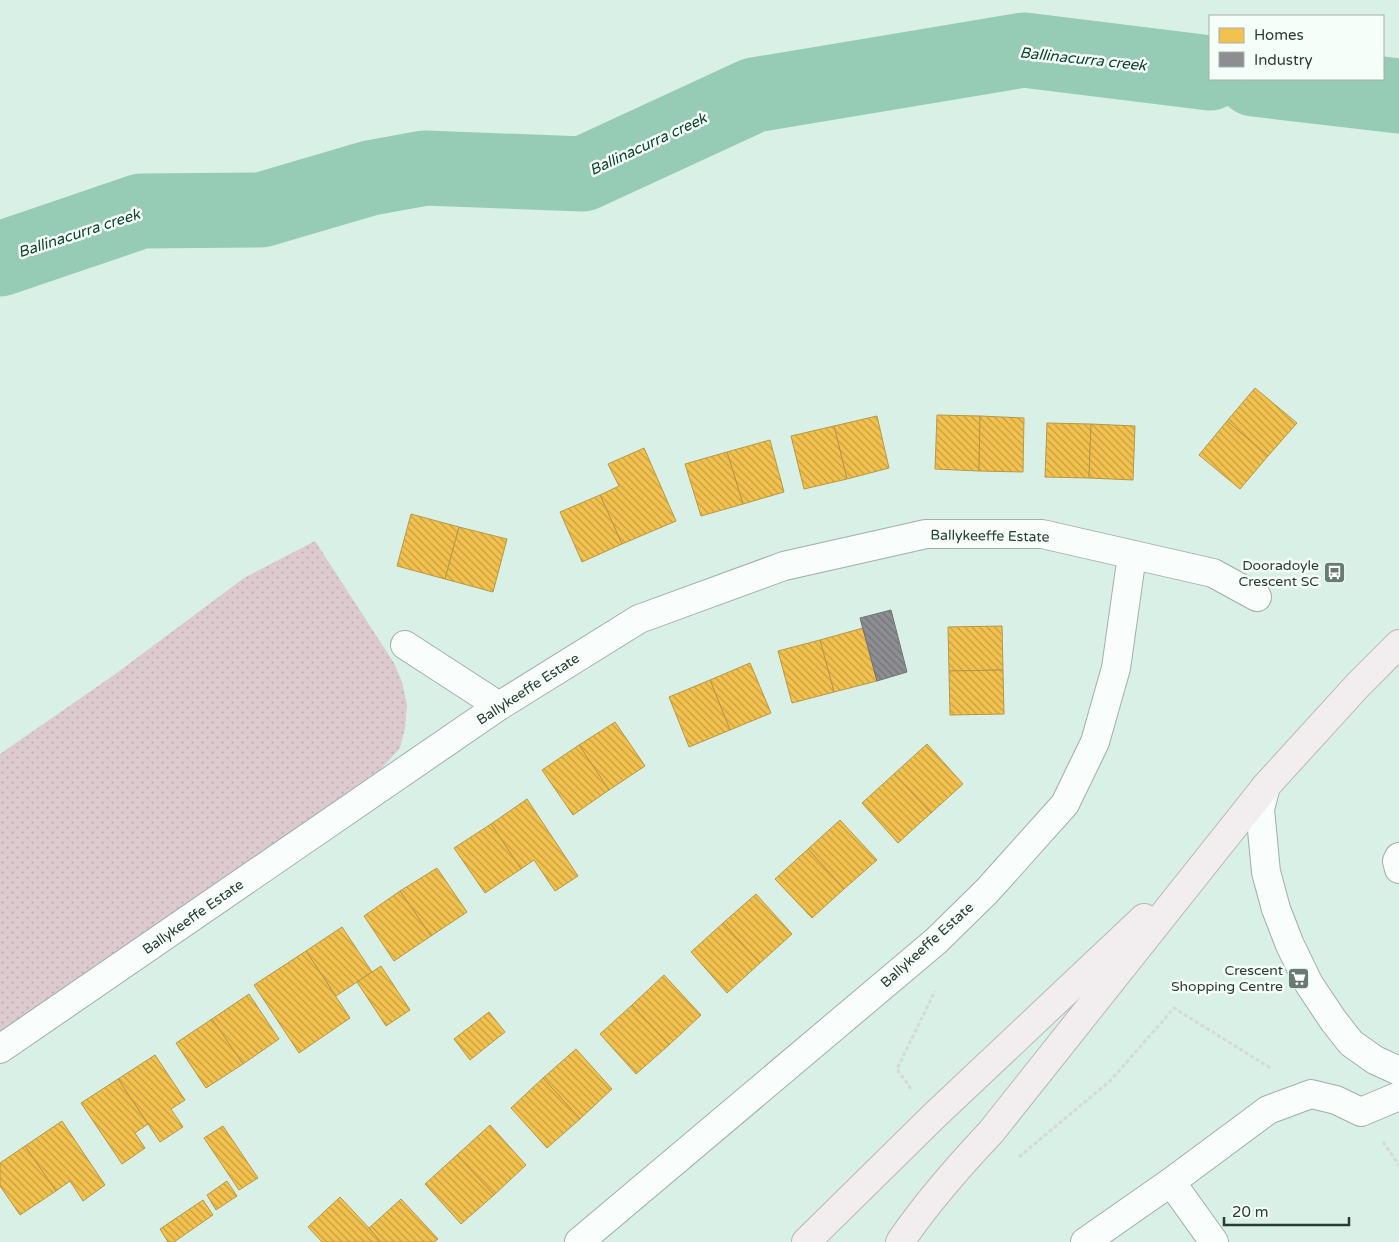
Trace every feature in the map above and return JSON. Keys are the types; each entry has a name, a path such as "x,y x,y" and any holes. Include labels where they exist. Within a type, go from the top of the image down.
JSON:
{"main road":[{"path":"900,1242 921,1211 955,1170 991,1132 1266,786 1358,685 1399,644"},
{"path":"806,1242 935,1114 1215,850"}],"street":[{"name":"Ballykeeffe Estate","path":"0,1050 499,706 639,619 784,566 926,534 1042,534 1213,573 1257,597"},
{"name":"Ballykeeffe Estate","path":"579,1242 936,941 987,891 1065,804 1095,742 1116,668 1132,555"},
{"path":"404,645 499,706"},
{"path":"1266,786 1260,809 1266,872 1276,909 1290,945 1309,984 1350,1043 1375,1060 1399,1071"},
{"path":"1399,857 1399,869"},
{"path":"1085,1242 1171,1182 1268,1110 1311,1094 1336,1100 1361,1112 1399,1096"},
{"path":"1171,1182 1214,1242"}],"path":[{"path":"915,1094 897,1069 952,956 936,941"},
{"path":"1016,1154 1020,1158 1111,1080 1174,1008 1311,1094"}],"shaded area":[{"path":"315,541 394,663 402,682 407,705 405,728 400,748 382,768 0,1036 0,754 114,675 244,578"}],"building: Homes":[{"path":"1255,388 1297,423 1268,456 1227,421"},
{"path":"937,415 980,416 979,471 935,469"},
{"path":"877,416 889,468 847,479 834,426"},
{"path":"980,416 1024,418 1023,472 979,471"},
{"path":"1227,421 1268,456 1240,489 1199,455"},
{"path":"1047,423 1091,424 1089,478 1045,477"},
{"path":"1091,424 1135,426 1133,480 1089,478"},
{"path":"834,426 847,479 804,489 791,436"},
{"path":"770,440 784,492 743,504 727,452"},
{"path":"644,448 676,521 622,544 600,495 619,486 608,464"},
{"path":"727,452 743,504 701,516 685,464"},
{"path":"600,495 622,544 582,562 560,512"},
{"path":"411,514 459,527 445,579 397,566"},
{"path":"459,527 507,539 493,592 445,579"},
{"path":"1002,626 1003,670 949,671 948,627"},
{"path":"863,628 877,681 834,692 820,640"},
{"path":"820,640 834,692 792,703 778,651"},
{"path":"750,663 771,713 730,730 710,680"},
{"path":"1003,670 1004,714 950,715 949,671"},
{"path":"710,680 730,730 689,747 669,697"},
{"path":"615,722 645,766 609,790 579,745"},
{"path":"927,744 963,784 931,813 894,774"},
{"path":"579,745 609,790 573,815 542,770"},
{"path":"894,774 931,813 898,843 862,803"},
{"path":"527,799 578,876 555,891 534,860 521,869 491,824"},
{"path":"840,820 877,860 844,889 808,849"},
{"path":"491,824 521,869 485,893 454,848"},
{"path":"808,849 844,889 812,918 775,879"},
{"path":"437,868 467,912 431,936 400,891"},
{"path":"400,891 431,936 394,961 364,916"},
{"path":"756,894 792,934 760,963 723,923"},
{"path":"723,923 760,963 727,993 691,952"},
{"path":"342,927 372,972 336,996 306,951"},
{"path":"306,951 350,1018 299,1053 254,985"},
{"path":"381,966 410,1010 386,1026 357,982"},
{"path":"664,975 701,1015 669,1045 632,1005"},
{"path":"249,994 279,1039 243,1064 212,1019"},
{"path":"632,1005 669,1045 636,1074 600,1034"},
{"path":"489,1012 505,1032 470,1060 454,1039"},
{"path":"212,1019 243,1064 206,1088 176,1043"},
{"path":"576,1049 612,1089 580,1119 543,1078"},
{"path":"155,1055 185,1100 171,1109 183,1127 160,1142 118,1079"},
{"path":"543,1078 580,1119 547,1148 511,1108"},
{"path":"118,1079 148,1124 135,1133 145,1148 122,1164 81,1103"},
{"path":"62,1121 105,1185 83,1201 70,1181 56,1191 25,1146"},
{"path":"490,1125 526,1165 494,1195 457,1155"},
{"path":"223,1126 258,1178 239,1190 204,1138"},
{"path":"25,1146 56,1191 20,1215 0,1186 0,1163"},
{"path":"457,1155 494,1195 461,1224 425,1184"},
{"path":"227,1181 237,1196 216,1210 207,1195"},
{"path":"340,1197 381,1242 322,1242 308,1227"},
{"path":"401,1199 438,1239 434,1242 381,1242 369,1228"},
{"path":"203,1200 213,1215 174,1242 168,1242 160,1229"}],"building: Industry":[{"path":"891,610 907,672 877,681 860,618"}],"waterway":[{"name":"Ballinacurra creek","path":"0,259 141,211 261,210 370,178 425,168 583,174 754,95 1024,50 1209,73"},
{"name":"Ballinacurra creek","path":"1263,80 1399,96"}],"place":[{"name":"Dooradoyle Crescent SC","path":"1335,573"},
{"name":"Crescent Shopping Centre","path":"1299,978"}]}
